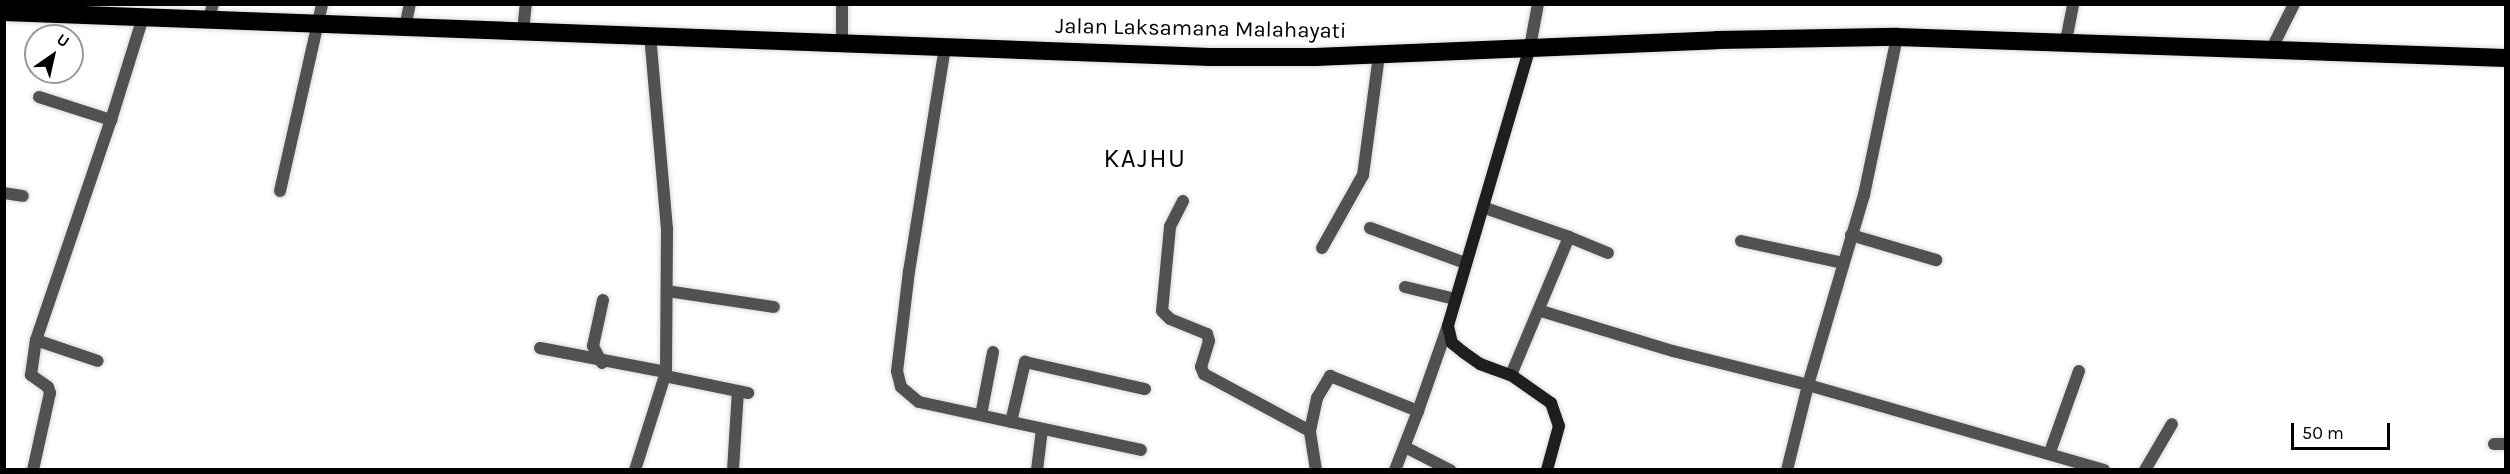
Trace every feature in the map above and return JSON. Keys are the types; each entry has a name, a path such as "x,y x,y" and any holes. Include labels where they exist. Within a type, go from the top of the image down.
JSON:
{"highway":[{"name":"Jalan Laksamana Malahayati","path":"4,12 143,17 211,11 318,23 1231,58 1897,37 2272,48 2505,58"}],"street":[{"path":"280,191 322,4"},
{"path":"405,27 410,4"},
{"path":"523,32 526,4"},
{"path":"842,4 842,42"},
{"path":"1395,470 1448,326 1465,263 1485,208 1530,48 1538,4"},
{"path":"2066,41 2073,4"},
{"path":"2272,48 2294,4"},
{"path":"33,470 50,393 31,375 36,340 111,120 143,17"},
{"path":"635,470 665,374 666,229 650,35"},
{"path":"1787,470 1808,385 1864,195 1897,37"},
{"path":"945,47 909,271 897,371 901,387 912,398 1141,450"},
{"path":"1322,248 1363,175 1380,55"},
{"path":"39,97 111,120"},
{"path":"4,193 23,196"},
{"path":"1183,201 1170,228 1162,311 1207,334 1209,341 1201,366 1204,374 1310,430"},
{"path":"1485,208 1608,253"},
{"path":"1370,228 1465,263"},
{"path":"1851,235 1936,260"},
{"path":"1511,375 1541,310 1569,237"},
{"path":"1741,241 1843,263"},
{"path":"1404,287 1455,299"},
{"path":"667,291 774,308"},
{"path":"602,363 593,346 603,300"},
{"path":"1541,310 1673,351 1808,385 2050,452 2104,470"},
{"path":"1448,326 1452,343 1463,352 1480,364 1511,375 1539,392 1558,415 1559,426 1548,470"},
{"path":"36,340 98,361"},
{"path":"540,348 743,392 733,470"},
{"path":"981,415 993,352"},
{"path":"1011,422 1025,362 1144,389"},
{"path":"2050,452 2079,371"},
{"path":"1316,470 1310,430 1324,380 1330,376 1418,411"},
{"path":"2145,470 2172,424"},
{"path":"1037,470 1042,429"},
{"path":"1405,447 1450,470"}],"district":[{"name":"KAJHU","path":"1145,159"}]}
